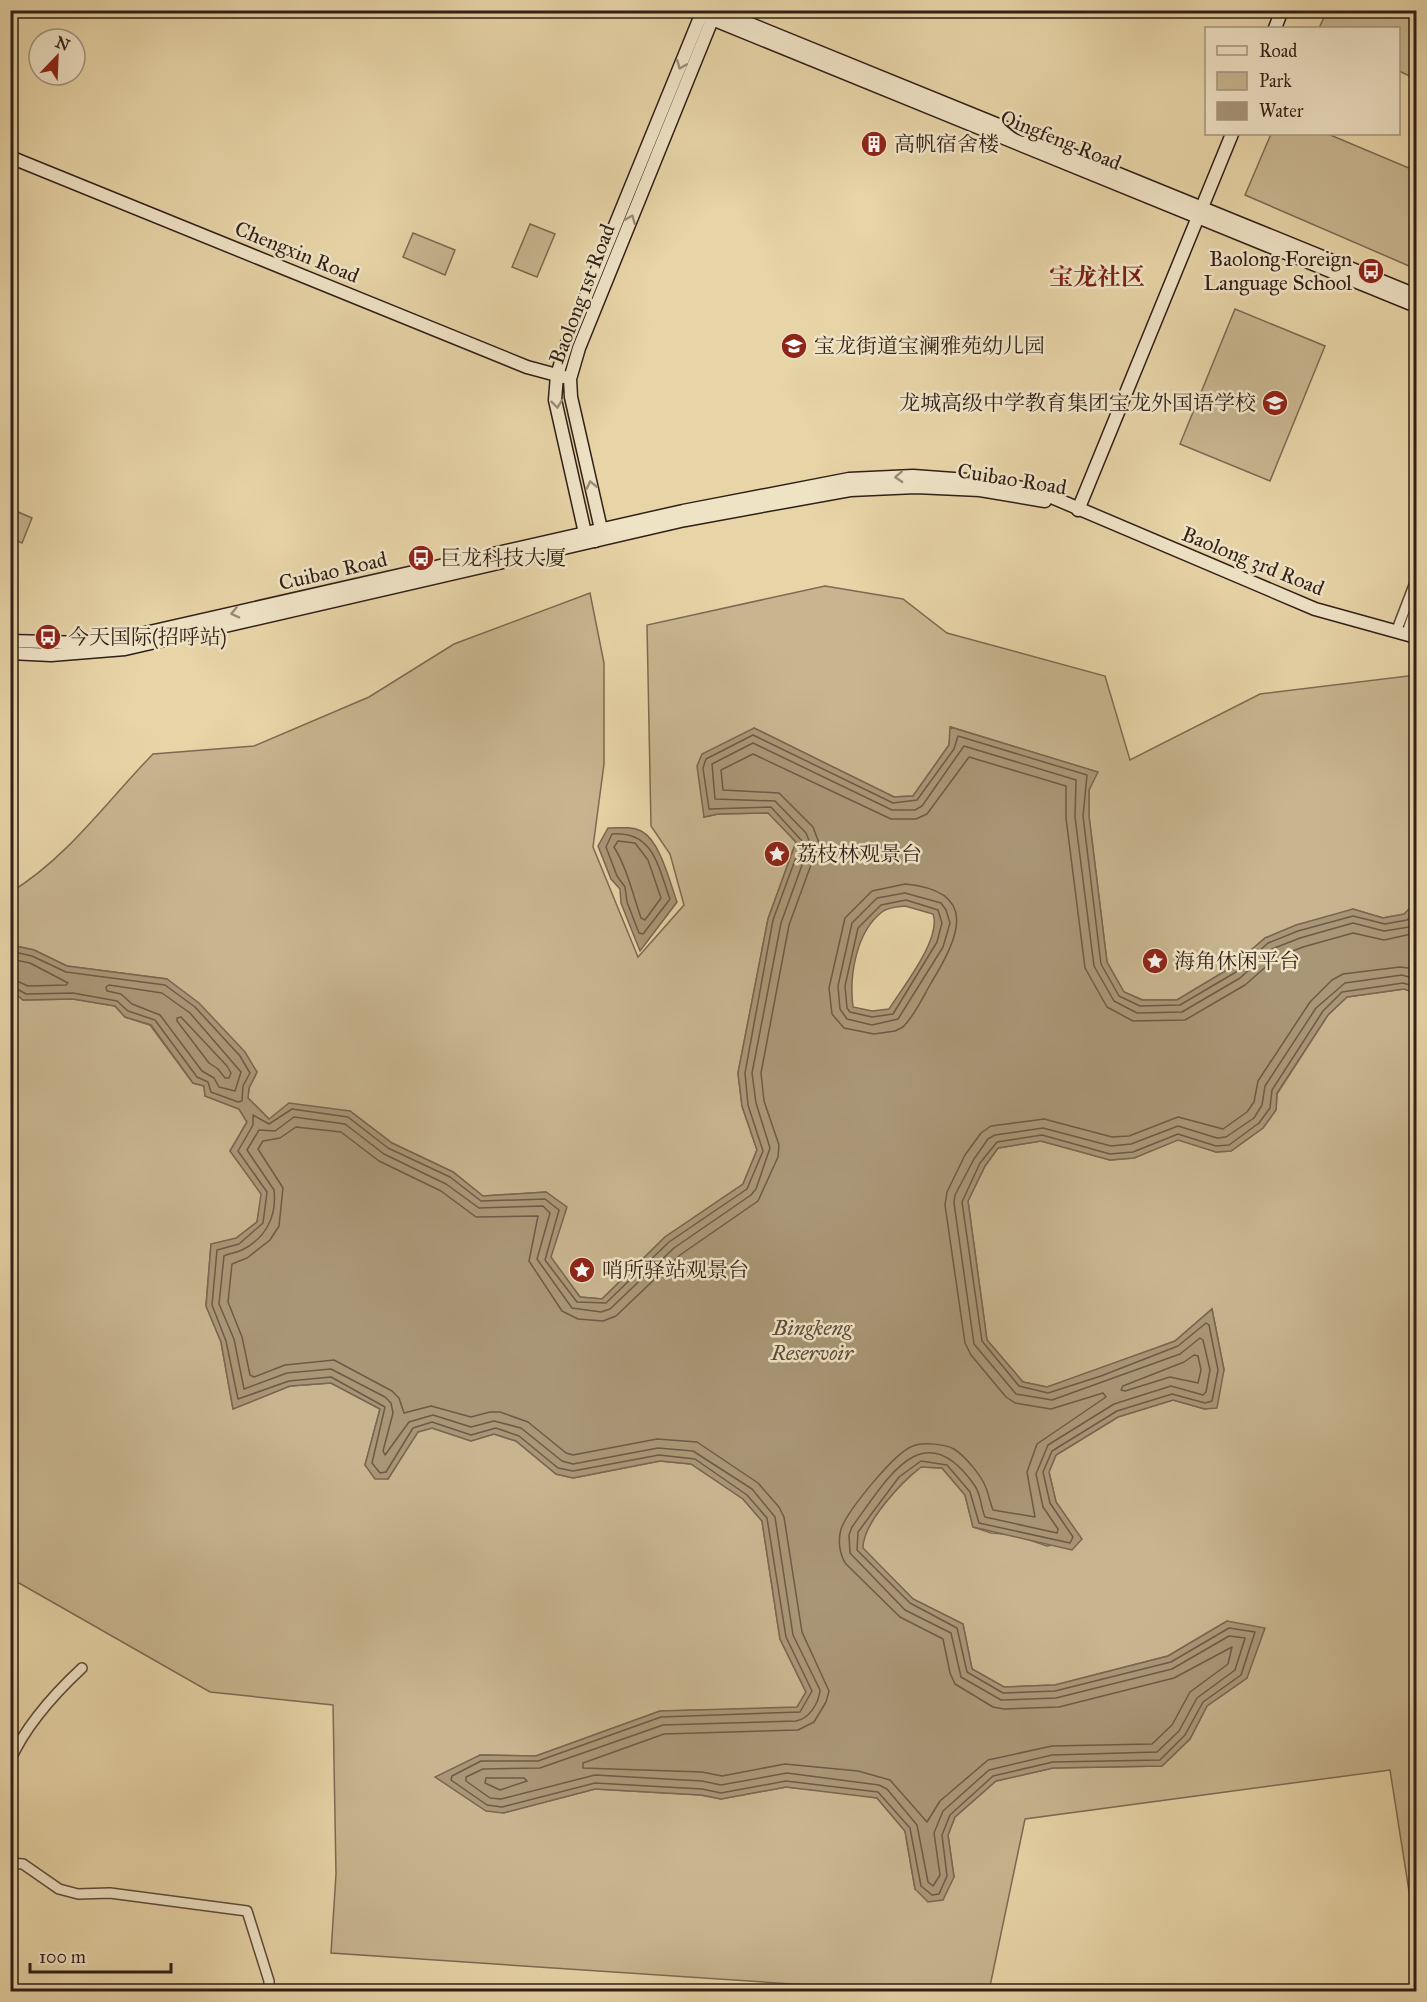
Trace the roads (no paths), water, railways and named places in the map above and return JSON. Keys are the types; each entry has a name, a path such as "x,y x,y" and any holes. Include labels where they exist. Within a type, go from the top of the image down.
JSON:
{"street":[{"path":"1275,27 1282,10"},
{"name":"Qingfeng Road","path":"706,13 1199,212 1416,295"},
{"name":"Baolong 1st Road","path":"594,534 555,400 557,375 572,332 706,13"},
{"name":"Baolong 1st Road","path":"594,534 570,398 570,379 579,348 706,13"},
{"path":"1078,510 1232,135"},
{"name":"Chengxin Road","path":"10,157 527,367 570,379"},
{"name":"Qingfeng Road","path":"1199,212 1416,306"},
{"name":"Cuibao Road","path":"10,641 86,643 134,636 594,534 850,490 916,487 980,490 1034,498 1078,510"},
{"name":"Baolong 3rd Road","path":"1078,510 1315,609 1406,634"},
{"name":"Cuibao Road","path":"10,653 51,656 125,649 594,534"},
{"path":"1406,634 1416,580"},
{"path":"1406,634 1416,607"},
{"path":"10,1761 28,1728 57,1692 82,1668"},
{"path":"10,1863 23,1864 59,1889 78,1894 110,1893 247,1911 269,1981 269,1992"}],"water":[{"name":"Bingkeng Reservoir","path":"950,727 1098,772 1089,790 1089,816 1107,962 1124,992 1142,1000 1177,1000 1232,967 1265,938 1296,925 1353,909 1383,918 1404,914 1416,902 1416,993 1404,989 1347,997 1328,1015 1277,1093 1276,1110 1263,1128 1231,1151 1216,1152 1178,1140 1134,1158 1110,1160 1041,1141 998,1148 985,1166 968,1201 987,1340 1023,1382 1047,1387 1175,1341 1212,1309 1224,1370 1217,1408 1205,1409 1173,1400 1118,1417 1056,1455 1049,1472 1056,1502 1082,1539 1072,1550 973,1527 965,1495 942,1468 921,1467 913,1474 884,1504 869,1527 865,1538 863,1548 913,1599 963,1624 972,1669 1004,1687 1055,1685 1168,1656 1227,1621 1265,1628 1247,1678 1207,1706 1190,1739 1162,1766 1053,1768 996,1781 955,1817 948,1835 954,1877 943,1900 928,1902 915,1889 905,1831 877,1798 786,1787 721,1799 701,1795 595,1789 503,1813 486,1811 435,1777 480,1755 536,1756 660,1711 797,1707 806,1692 780,1639 762,1521 743,1499 691,1464 660,1461 573,1478 556,1474 516,1441 494,1434 471,1441 432,1428 418,1432 388,1479 375,1479 365,1465 380,1409 331,1383 290,1386 233,1409 221,1342 206,1306 211,1244 236,1238 257,1222 261,1194 230,1151 247,1122 239,1109 205,1096 204,1086 193,1083 151,1025 125,1017 115,1006 73,999 23,1000 11,990 11,945 34,950 67,966 167,979 199,1003 245,1052 257,1072 249,1088 248,1098 269,1119 289,1103 350,1111 392,1143 453,1172 483,1196 546,1192 567,1207 551,1257 580,1297 602,1299 665,1237 743,1184 757,1150 742,1106 738,1073 768,919 796,842 768,813 718,814 704,817 697,766 702,754 754,728 894,797 913,796 949,745","holes":["905,906 933,914 932,936 927,949 889,1009 872,1011 853,1007 852,982 856,955 873,921 887,909"]},
{"path":"608,828 633,828 648,836 664,863 677,902 640,951 621,903 620,889 611,879 598,846"}],"place":[{"name":"高帆宿舍楼","path":"874,144"},
{"name":"Baolong Foreign Language School","path":"1371,271"},
{"name":"宝龙街道宝澜雅苑幼儿园","path":"794,346"},
{"name":"龙城高级中学教育集团宝龙外国语学校","path":"1275,403"},
{"name":"巨龙科技大厦","path":"421,558"},
{"name":"今天国际(招呼站)","path":"48,637"},
{"name":"荔枝林观景台","path":"777,854"},
{"name":"海角休闲平台","path":"1155,961"},
{"name":"哨所驿站观景台","path":"582,1270"}],"district":[{"name":"宝龙社区","path":"1097,277"}]}
